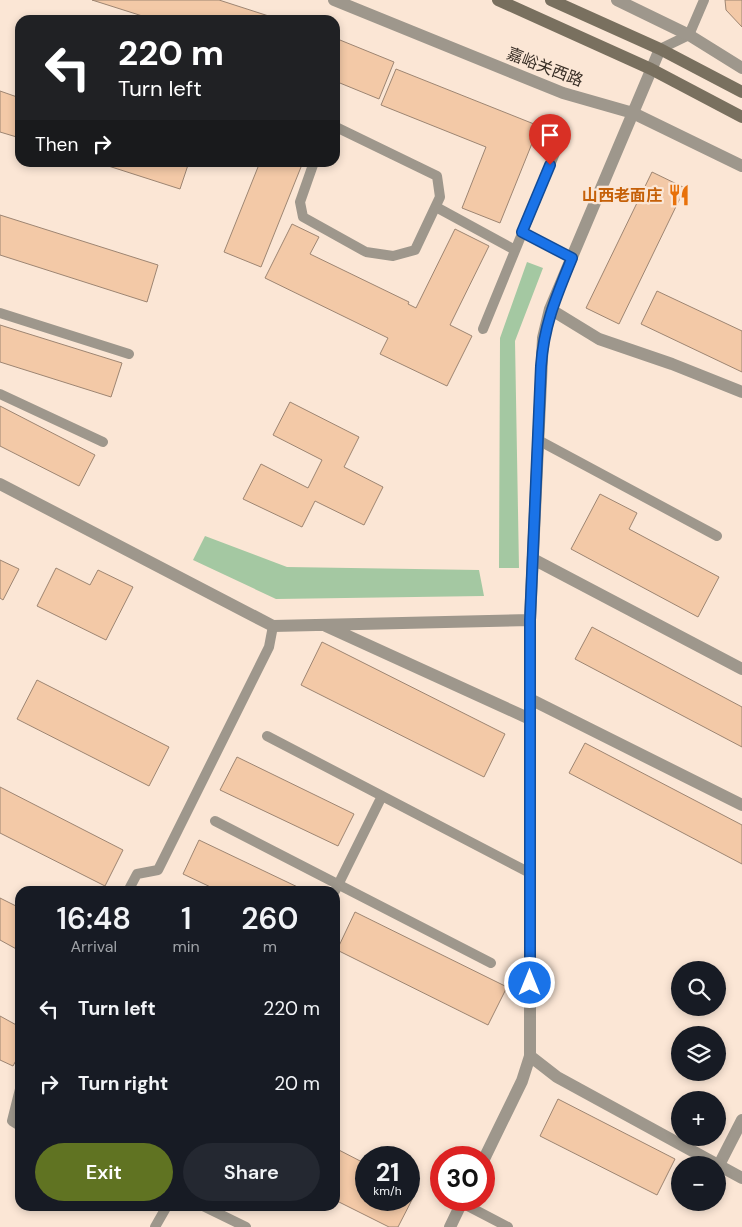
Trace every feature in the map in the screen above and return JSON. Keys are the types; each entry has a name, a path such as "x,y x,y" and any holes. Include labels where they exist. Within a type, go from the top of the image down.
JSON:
{"main road":[{"path":"498,0 651,69 742,117"},
{"path":"551,0 660,49 742,92"}],"street":[{"name":"嘉峪关西路","path":"334,0 563,92 633,113 742,166"},
{"path":"617,0 689,35 742,68"},
{"path":"490,1146 522,1081 530,1056 530,620 543,338 550,309 660,49"},
{"path":"550,309 599,339 672,364 742,392"},
{"path":"0,484 273,626 530,620"},
{"path":"533,559 742,670"},
{"path":"324,625 530,719"},
{"path":"530,699 742,805"},
{"path":"530,1056 557,1077 702,1156"},
{"path":"724,1156 742,1120"},
{"path":"726,1169 742,1178"},
{"path":"450,1227 458,1211"}],"lane":[{"path":"660,49 689,35 704,0"},
{"path":"312,167 300,202 303,217 366,252 393,256 415,250 440,198 437,176 340,129"},
{"path":"483,329 557,148"},
{"path":"436,207 515,250"},
{"path":"522,232 572,258"},
{"path":"0,313 129,354"},
{"path":"0,394 103,442"},
{"path":"538,440 717,536"},
{"path":"131,886 137,874 158,870 269,647 273,626"},
{"path":"266,736 530,873"},
{"path":"338,886 382,796"},
{"path":"215,821 333,886"},
{"path":"340,889 491,964"},
{"path":"15,1109 12,1121 15,1123"},
{"path":"155,1227 164,1211"},
{"path":"213,1211 246,1227"},
{"path":"479,1211 508,1227"}],"green space":[{"path":"527,262 543,268 515,341 519,568 499,568 500,338"},
{"path":"205,536 287,567 479,570 484,596 276,599 193,560"}],"building":[{"path":"92,0 219,0 266,15 139,15"},
{"path":"725,0 742,0 742,27 726,10"},
{"path":"340,40 394,62 379,99 340,83"},
{"path":"396,69 539,126 500,223 462,208 486,147 381,105"},
{"path":"0,91 15,96 15,136 0,132"},
{"path":"112,167 187,167 180,189"},
{"path":"258,167 301,167 261,267 224,252"},
{"path":"652,172 685,188 619,324 586,308"},
{"path":"0,215 158,265 147,302 0,255"},
{"path":"292,224 319,237 310,254 409,302 408,304 416,308 455,229 489,246 450,325 472,336 447,386 380,354 388,338 265,278"},
{"path":"657,291 742,331 742,372 641,324"},
{"path":"0,325 122,363 111,397 0,362"},
{"path":"290,402 359,437 344,467 383,487 364,525 315,501 302,527 243,499 261,464 308,488 322,460 273,435"},
{"path":"0,406 95,455 79,486 0,446"},
{"path":"600,494 637,513 629,529 719,577 698,617 571,549"},
{"path":"0,560 19,569 3,600 0,598"},
{"path":"56,568 90,585 98,570 133,587 106,640 37,606"},
{"path":"592,627 742,707 742,747 575,659"},
{"path":"322,642 505,734 484,777 301,685"},
{"path":"37,680 169,747 149,786 17,719"},
{"path":"585,743 742,825 742,864 569,773"},
{"path":"237,757 354,814 338,846 220,790"},
{"path":"0,787 123,850 105,886 0,833"},
{"path":"199,840 296,886 208,886 183,874"},
{"path":"0,898 15,906 15,948 0,940"},
{"path":"355,912 507,987 488,1025 340,951 340,944"},
{"path":"0,1016 15,1024 15,1062 13,1066 0,1060"},
{"path":"558,1099 671,1157 671,1167 657,1195 540,1136"},
{"path":"340,1151 355,1158 355,1210 340,1202"},
{"path":"357,1211 406,1211 398,1227 389,1227"}],"place":[{"name":"山西老面庄","path":"679,195"}],"route":[{"path":"530,983 530,620 541,366 543,338 550,309 572,258 522,232 550,165"}]}
